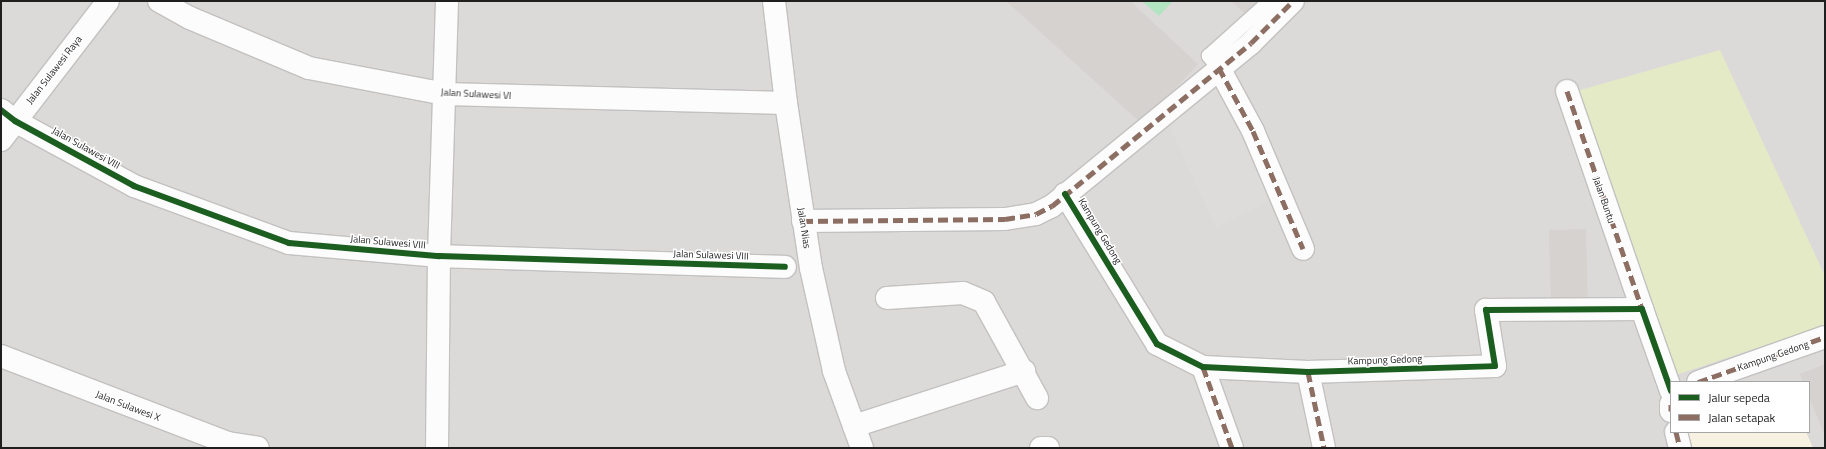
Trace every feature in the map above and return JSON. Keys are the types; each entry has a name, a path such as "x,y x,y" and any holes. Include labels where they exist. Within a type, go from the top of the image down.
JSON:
{"street":[{"name":"Jalan Sulawesi Raya","path":"1,140 8,116 108,1"},
{"name":"Jalan Sulawesi VI","path":"159,1 190,18 309,68 445,94 786,103"},
{"path":"437,448 439,256 447,1"},
{"name":"Jalan Nias","path":"774,1 786,103 811,268 834,370 862,448"},
{"path":"803,221 1005,219 1036,214 1052,206 1251,43 1293,1"},
{"path":"1219,68 1262,150 1303,249"},
{"name":"Jalan Buntu","path":"1567,91 1642,309"},
{"name":"Jalan Sulawesi VIII","path":"8,116 134,186 289,243 439,256 785,267"},
{"name":"Kampung Gedong","path":"1065,194 1157,344 1203,367 1308,372 1495,366 1486,310 1642,309"},
{"path":"887,298 963,293 977,297 984,302 1037,398"},
{"path":"1642,309 1670,388"},
{"name":"Kampung Gedong","path":"1701,381 1825,337"},
{"name":"Jalan Sulawesi X","path":"1,356 228,444 258,448"},
{"path":"1203,367 1232,448"},
{"path":"854,426 1024,372"},
{"path":"1308,372 1324,448"},
{"path":"1676,433 1680,448"},
{"path":"1041,448 1048,448"}],"lane":[{"path":"1219,68 1209,56 1270,1"}],"shaded area":[{"path":"1,1 1825,1 1825,448 1,448"},
{"path":"1222,80 1275,198 1216,228 1167,121"},
{"path":"1685,433 1806,433 1813,448 1689,448"}],"green space":[{"path":"1142,1 1173,1 1159,16"},
{"path":"1720,50 1825,276 1825,325 1676,375 1577,91"}],"building":[{"path":"1006,1 1130,1 1198,64 1142,124"},
{"path":"1231,1 1259,1 1246,15"},
{"path":"1586,229 1588,307 1551,308 1549,230"},
{"path":"1825,364 1825,436 1810,399 1810,381 1803,381 1800,374"}],"marked path":[{"path":"803,221 1005,219 1036,214 1052,206 1251,43 1293,1"},
{"path":"1219,68 1253,131 1303,249"},
{"path":"1567,91 1642,309"},
{"path":"1701,381 1825,337"},
{"path":"1203,367 1232,448"},
{"path":"1308,372 1324,448"},
{"path":"1676,433 1680,448"}],"cycle path":[{"path":"1,110 15,121 134,186 289,243 439,256 785,267"},
{"path":"1065,194 1157,344 1203,367 1308,372 1495,366 1486,310 1642,309 1670,388"}]}
